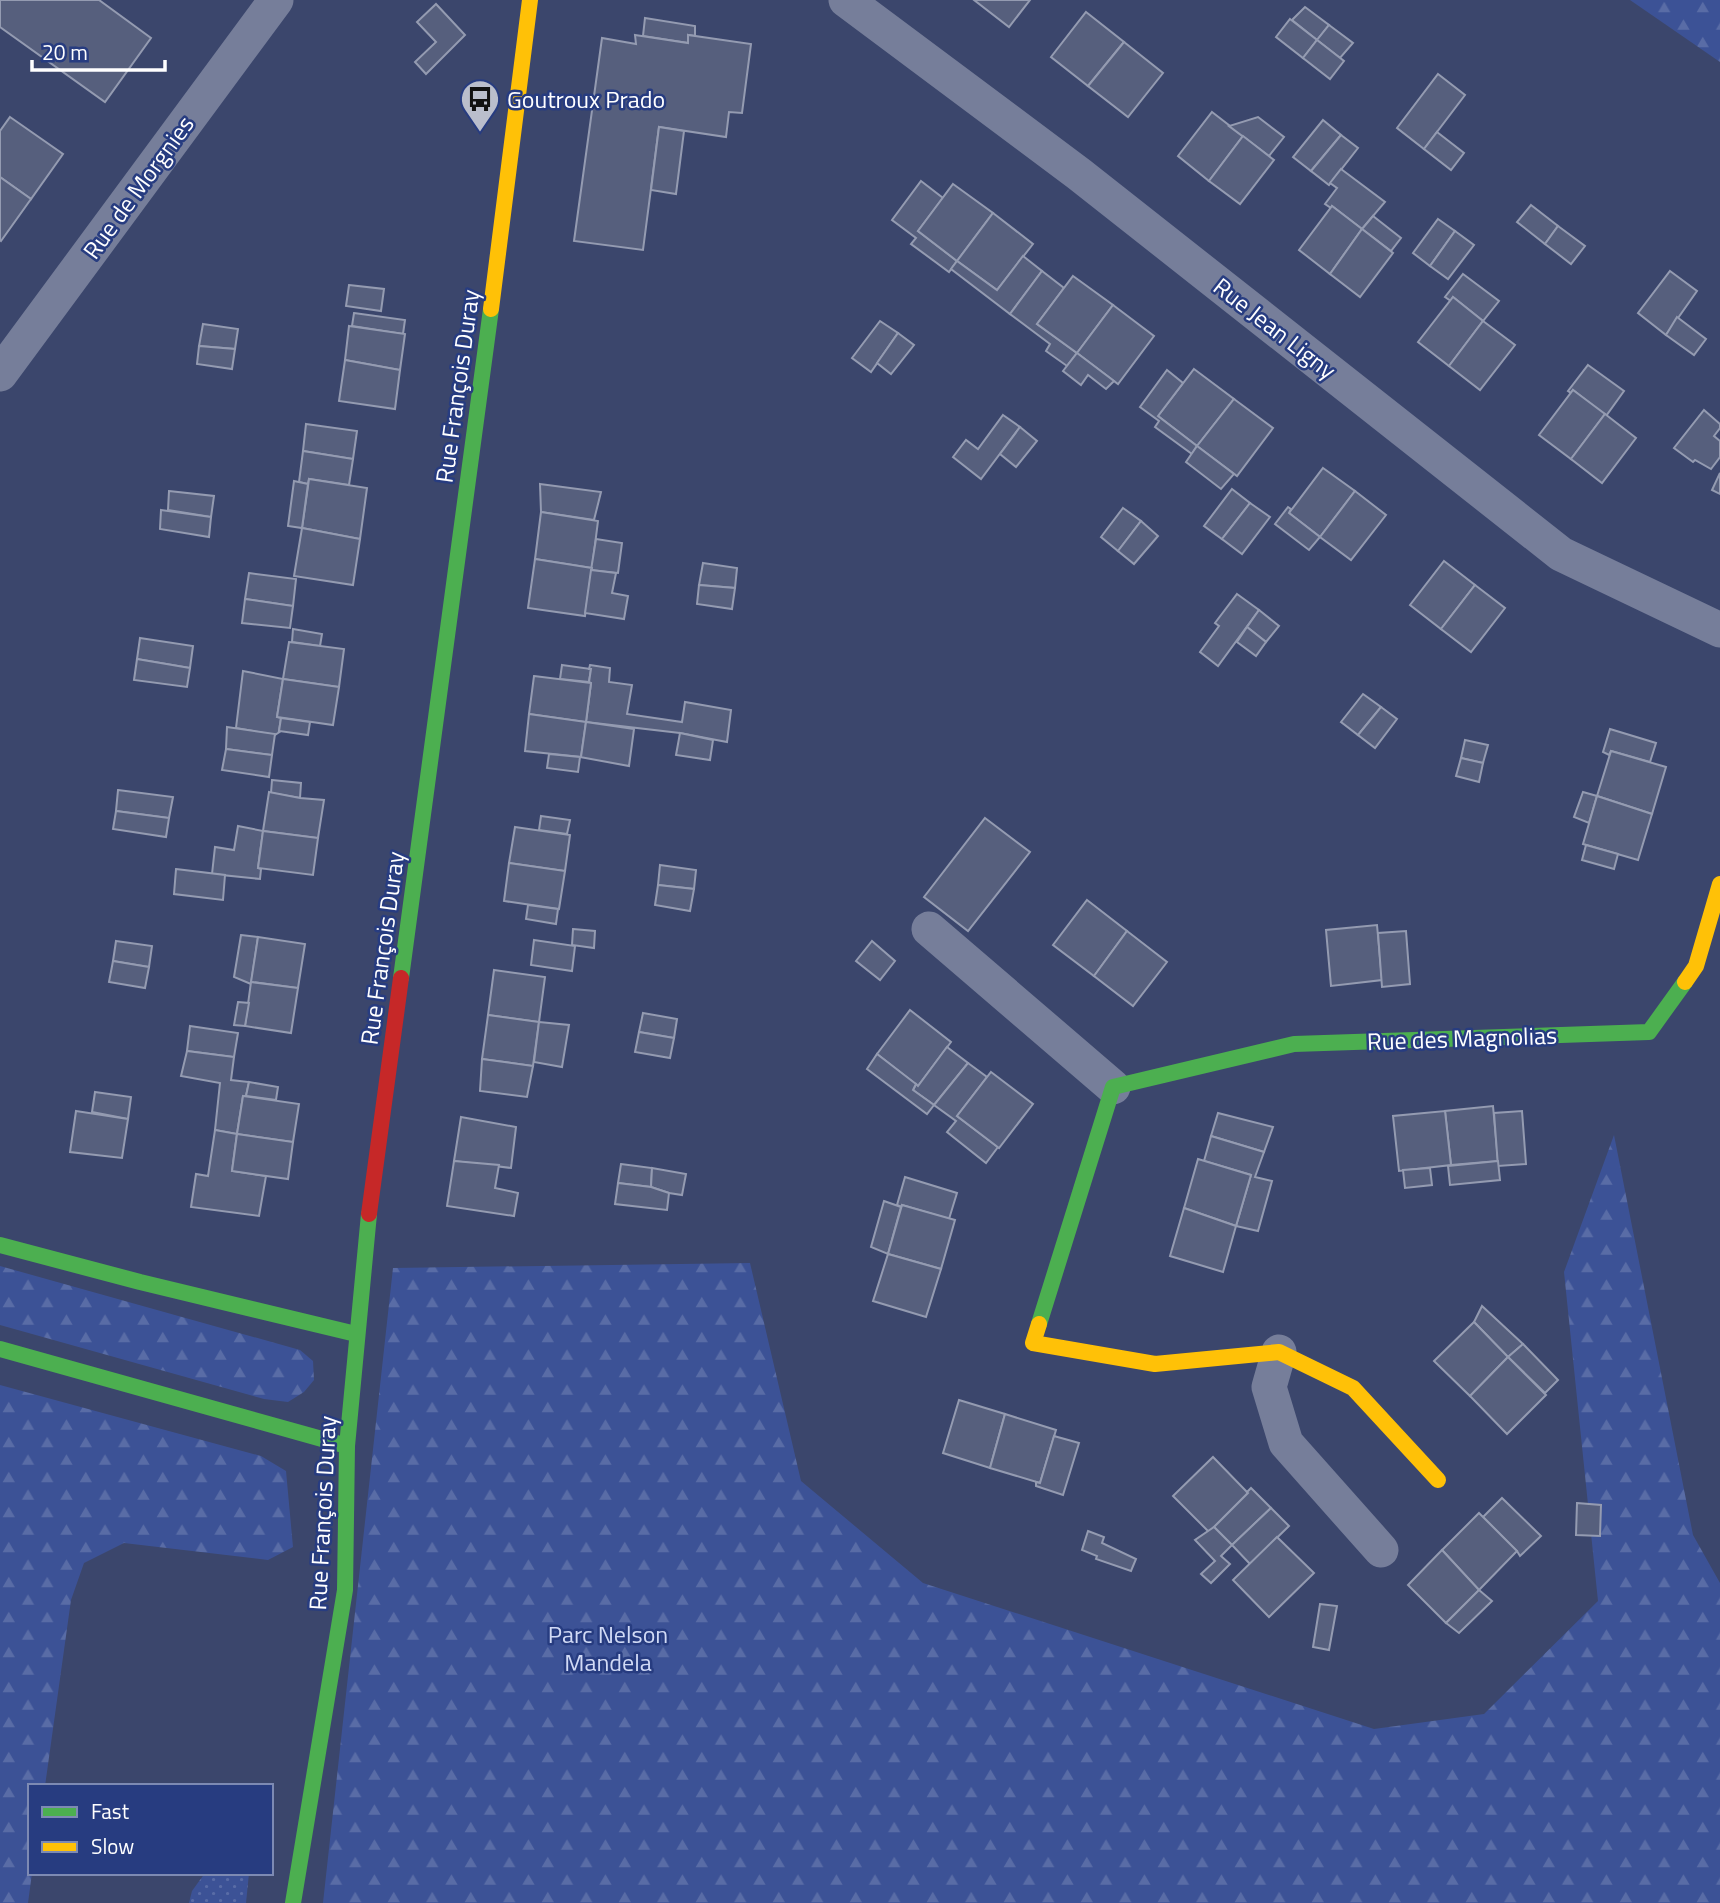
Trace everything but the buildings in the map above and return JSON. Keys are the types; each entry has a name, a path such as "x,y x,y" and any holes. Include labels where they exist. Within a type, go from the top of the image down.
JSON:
{"main road":[{"name":"Rue François Duray","path":"293,1903 345,1590 346,1446 365,1242 530,0"},
{"name":"Rue des Magnolias","path":"1114,1087 1294,1044 1649,1032 1696,966 1720,884"},
{"path":"1114,1087 1033,1343 1155,1364 1279,1352 1353,1388 1438,1480"},
{"path":"0,1245 356,1334"},
{"path":"0,1349 346,1446"}],"street":[{"name":"Rue de Morgnies","path":"0,374 276,0"},
{"name":"Rue Jean Ligny","path":"846,0 1079,174 1561,554 1720,630"},
{"path":"929,929 1114,1087"},
{"path":"1279,1352 1269,1387 1286,1443 1381,1550"}],"green space":[{"path":"1630,0 1720,0 1720,62"},
{"name":"Parc Nelson Mandela","path":"1614,1135 1693,1535 1720,1583 1720,1903 323,1903 393,1268 750,1263 801,1481 923,1583 1374,1729 1484,1714 1598,1601 1564,1272"},
{"path":"0,1266 300,1350 313,1361 314,1380 304,1392 288,1402 264,1399 0,1325"},
{"path":"0,1385 261,1456 286,1471 293,1547 268,1560 124,1543 84,1563 71,1600 45,1784 28,1784 28,1875 32,1875 28,1903 0,1903"},
{"path":"204,1875 249,1875 246,1903 189,1903 192,1891"}],"traffic: fast":[{"path":"401,978 491,309"},
{"path":"1039,1324 1113,1087 1294,1044 1649,1032 1685,982"},
{"path":"293,1903 345,1590 347,1446 369,1214"},
{"path":"0,1245 356,1334"},
{"path":"0,1349 347,1446"}],"traffic: slow":[{"path":"491,309 530,0"},
{"path":"1685,982 1696,966 1720,884"},
{"path":"1039,1324 1033,1343 1155,1364 1279,1352 1353,1388 1438,1480"}],"traffic: jam":[{"path":"369,1214 401,978"}],"place":[{"name":"Goutroux Prado","path":"480,133"}]}
